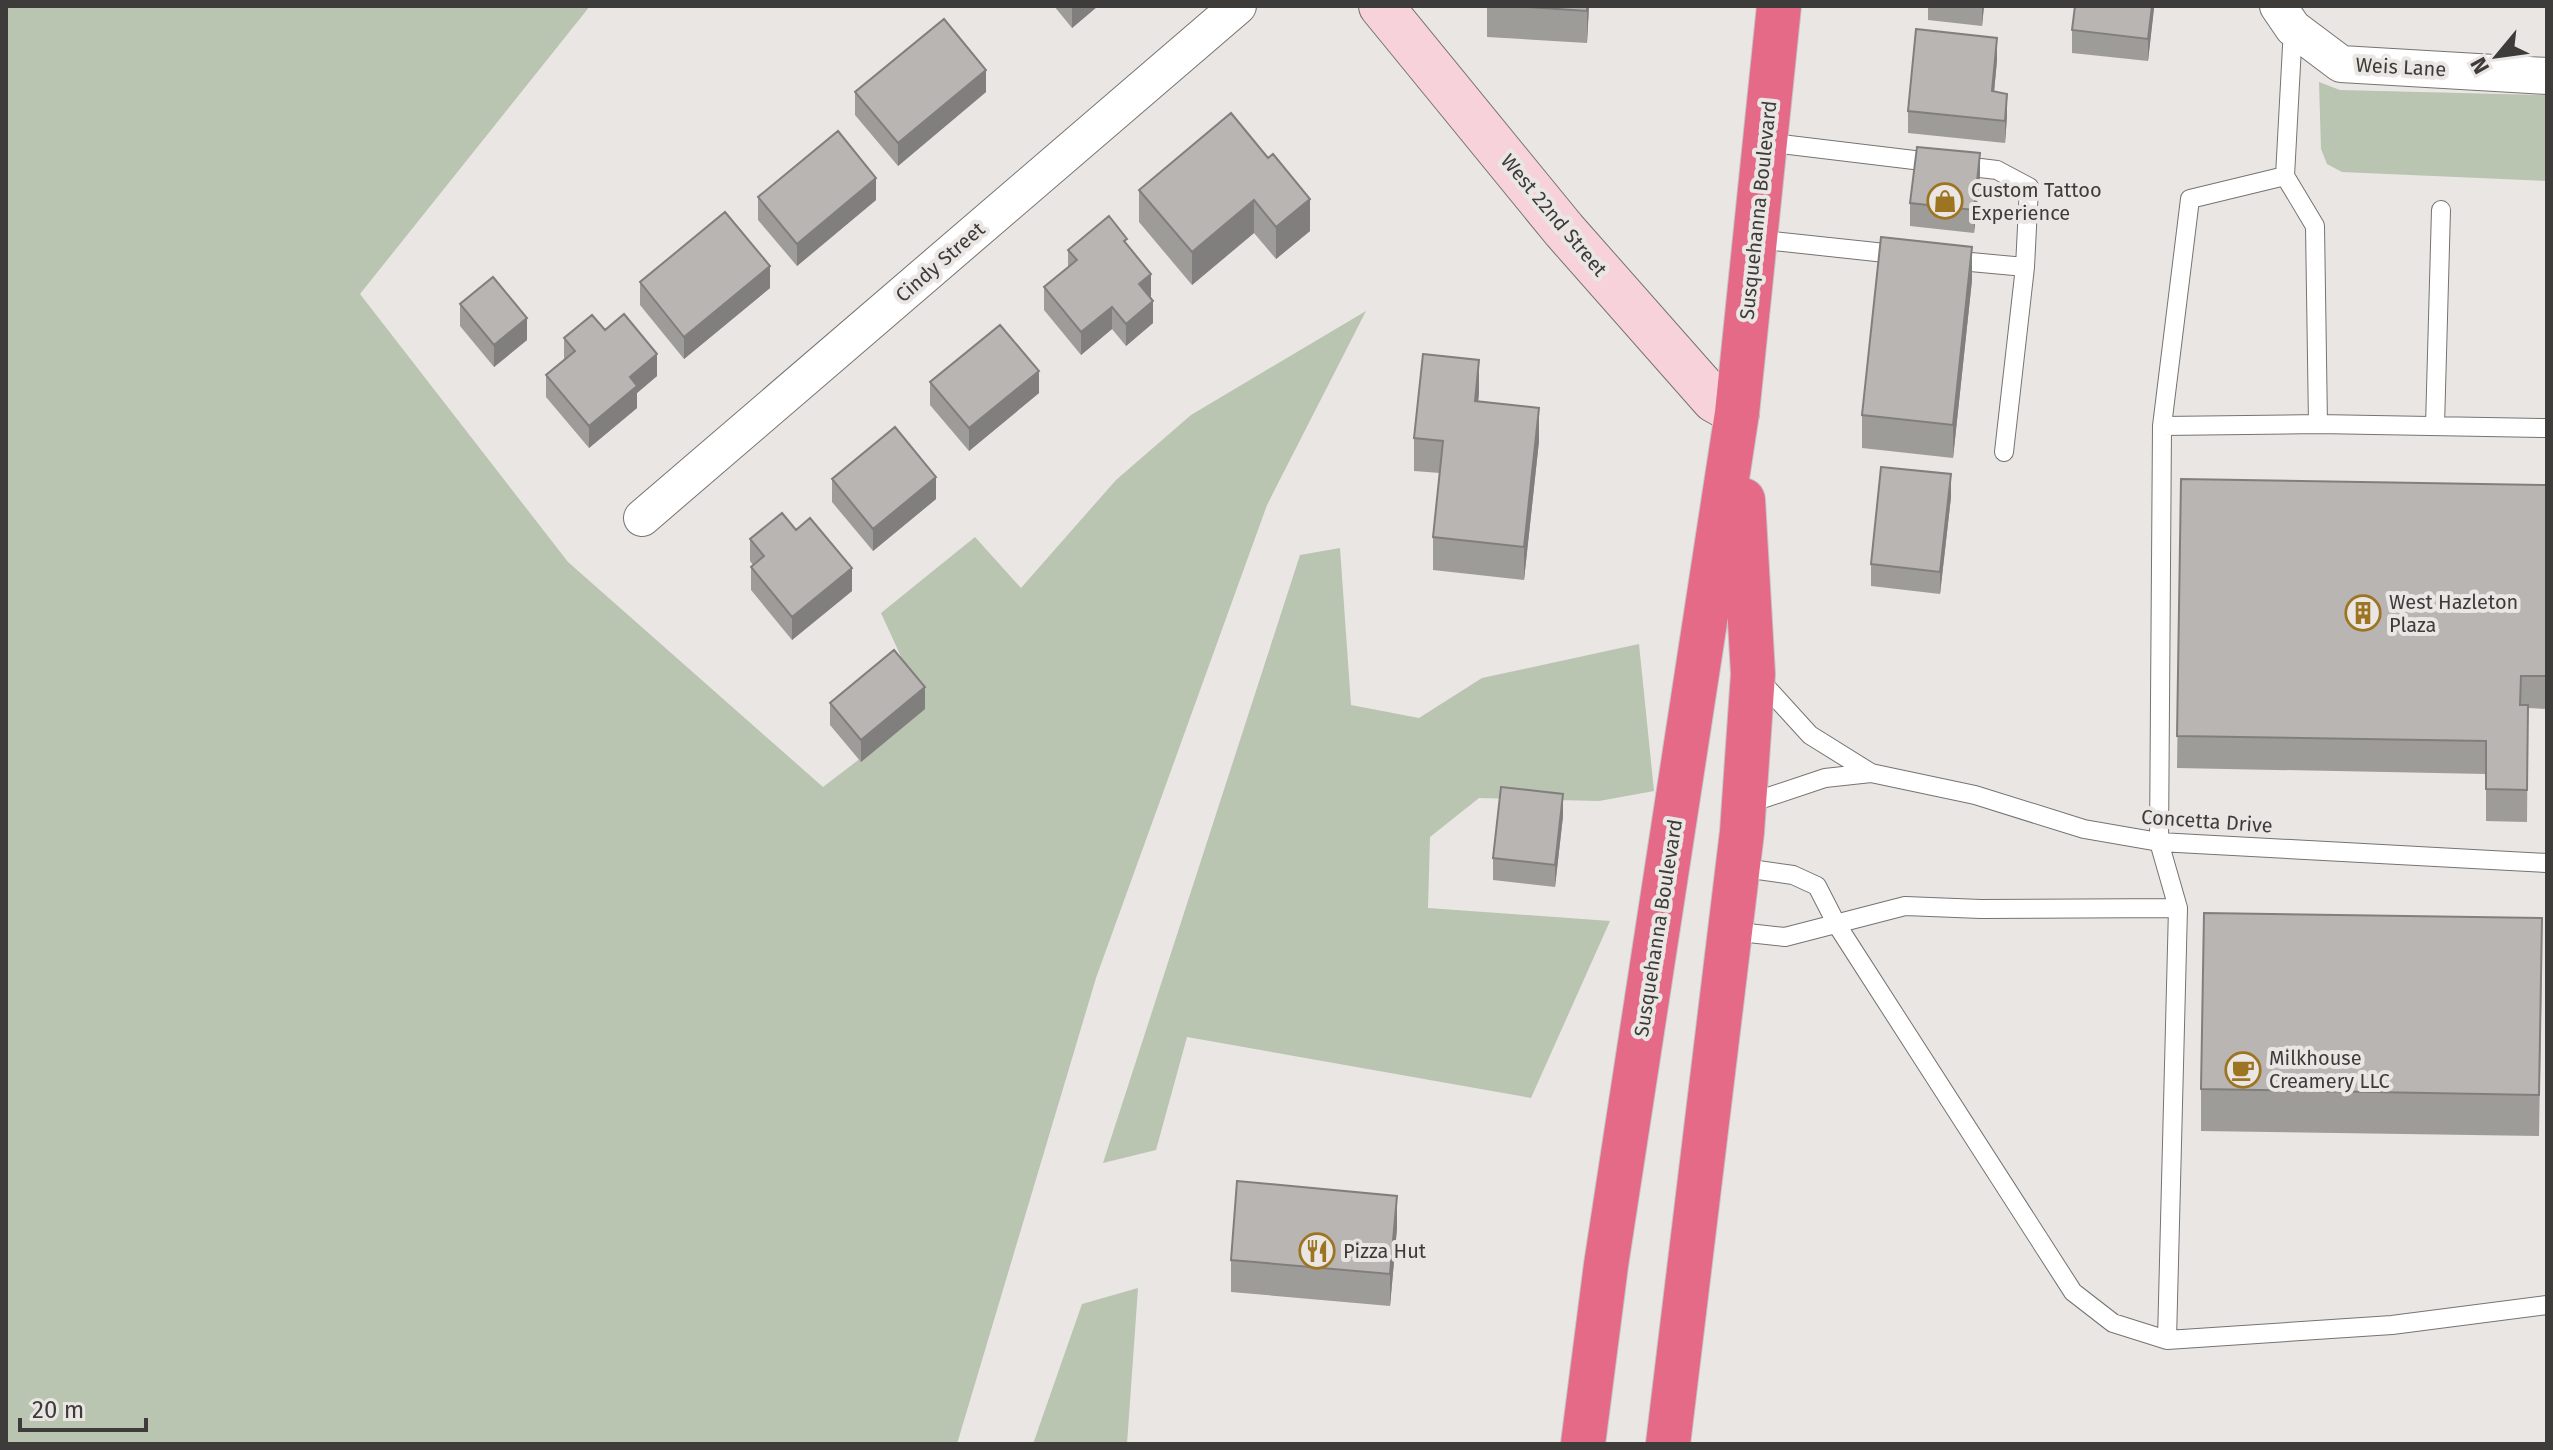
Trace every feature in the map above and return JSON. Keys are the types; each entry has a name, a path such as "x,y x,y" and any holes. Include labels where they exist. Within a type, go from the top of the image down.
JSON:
{"highway":[{"name":"Susquehanna Boulevard","path":"1583,1444 1606,1265 1737,413 1779,6"},
{"name":"Susquehanna Boulevard","path":"1668,1444 1744,805 1753,674 1737,413"}],"street":[{"name":"Cindy Street","path":"642,518 1238,6"},
{"name":"West 22nd Street","path":"1381,6 1574,241 1714,400 1737,413"},
{"name":"Weis Lane","path":"2286,17 2341,64 2547,76"}],"lane":[{"path":"2286,17 2285,176 2315,226 2318,424"},
{"path":"1765,142 1997,170 2029,187 2025,267 2004,452"},
{"path":"2167,1340 2178,908 2159,842 2162,426 2190,199 2285,176"},
{"path":"2435,426 2441,210"},
{"path":"1755,239 2025,267"},
{"path":"2162,426 2318,424 2547,428"},
{"name":"Concetta Drive","path":"1753,674 1810,735 1871,773"},
{"name":"Concetta Drive","path":"1744,805 1825,778 1871,773 1975,795 2084,829 2159,842 2547,863"},
{"path":"1737,867 1793,875 1817,886 1837,925 2073,1292 2113,1323 2167,1340 2392,1325 2547,1305"},
{"path":"1730,931 1785,937 1905,906 1981,909 2178,908"}],"green space":[{"path":"6,6 590,6 360,294 568,562 823,787 925,709 881,613 975,537 1021,588 1116,480 1191,415 1366,311 1267,505 1096,978 957,1444 6,1444"},
{"path":"2319,82 2340,90 2547,95 2547,181 2342,172 2327,164 2321,149"},
{"path":"1340,548 1351,705 1419,718 1482,678 1639,644 1654,791 1599,801 1479,798 1430,837 1428,908 1610,921 1531,1098 1187,1037 1156,1150 1103,1163 1300,555"},
{"path":"1138,1288 1127,1444 1033,1444 1082,1304"}],"building":[{"path":"1514,6 1587,6 1587,11"},
{"path":"2075,6 2152,6 2148,39 2072,30"},
{"path":"944,19 986,70 898,143 855,92"},
{"path":"1916,29 1997,38 1992,91 2007,94 2005,121 1908,111"},
{"path":"1231,113 1268,158 1273,154 1310,199 1276,227 1254,200 1192,252 1139,190"},
{"path":"838,131 876,178 797,244 758,197"},
{"path":"1917,147 1980,153 1974,210 1910,203"},
{"path":"725,212 770,266 684,337 640,282"},
{"path":"1109,216 1127,239 1124,241 1151,274 1139,284 1153,301 1126,324 1112,307 1081,332 1044,287 1077,260 1068,250"},
{"path":"1881,237 1972,247 1953,425 1862,415"},
{"path":"493,277 527,318 494,345 460,304"},
{"path":"624,314 657,354 630,377 637,386 589,426 546,375 575,351 564,338 592,315 605,330"},
{"path":"1000,325 1039,371 969,428 930,382"},
{"path":"1423,354 1479,360 1475,401 1539,408 1524,547 1433,537 1443,441 1414,438"},
{"path":"895,427 936,477 873,529 832,479"},
{"path":"1881,467 1951,474 1940,572 1871,564"},
{"name":"West Hazleton Plaza","path":"2181,479 2547,485 2547,676 2521,676 2520,705 2528,705 2527,790 2486,789 2486,741 2177,736"},
{"path":"782,513 796,530 810,518 852,568 792,617 751,567 764,556 750,539"},
{"path":"894,650 925,687 861,740 830,703"},
{"path":"1501,787 1563,794 1555,865 1493,858"},
{"path":"2204,913 2542,918 2539,1095 2201,1089"},
{"path":"1237,1181 1397,1196 1390,1274 1231,1260"}],"place":[{"name":"Custom Tattoo Experience","path":"1945,201"},
{"name":"West Hazleton Plaza","path":"2363,613"},
{"name":"Milkhouse Creamery LLC","path":"2243,1070"},
{"name":"Pizza Hut","path":"1317,1251"}]}
